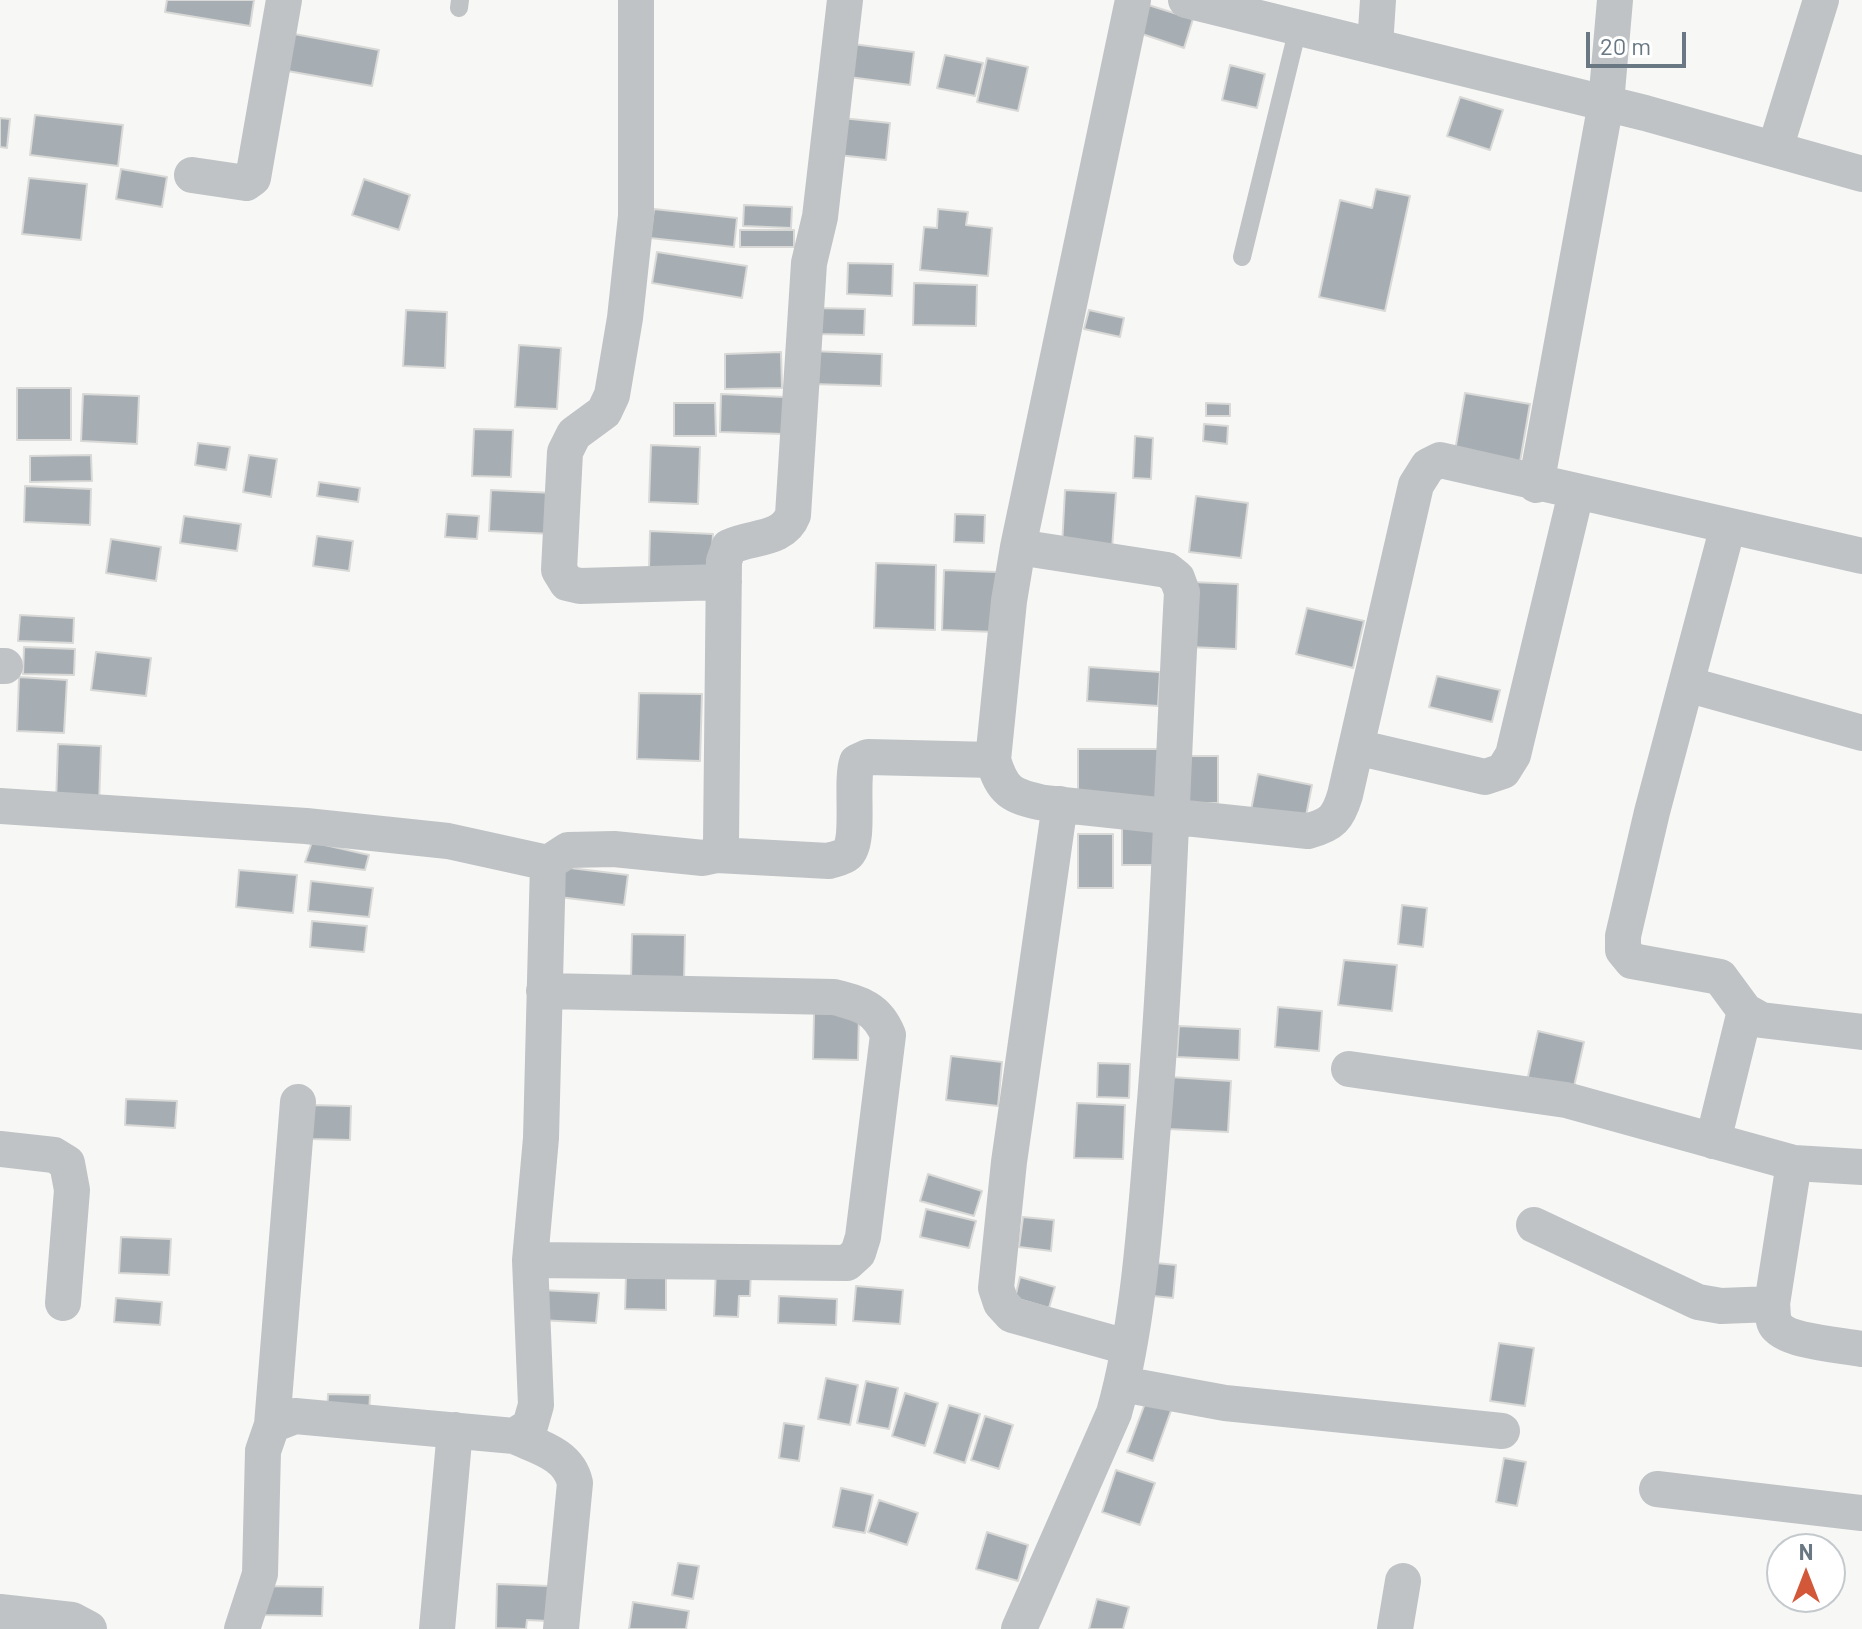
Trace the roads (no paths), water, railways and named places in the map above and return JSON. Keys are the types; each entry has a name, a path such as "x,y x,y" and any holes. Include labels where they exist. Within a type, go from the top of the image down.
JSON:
{"street":[{"path":"192,175 246,183 253,178 284,0"},
{"path":"636,0 636,216 625,318 612,395 604,412 574,434 565,452 559,570 567,583 580,586 724,582"},
{"path":"717,855 721,842 723,782 724,561 729,547 744,540 778,534 789,525 793,515 809,263 820,217 845,0"},
{"path":"1133,0 1009,601 993,760 1001,784 1019,798 1308,831 1328,826 1339,815 1416,485 1428,466 1440,460 1536,485 1862,556"},
{"path":"1186,0 1230,5 1298,28 1606,103 1862,174"},
{"path":"1375,46 1378,0"},
{"path":"1536,485 1606,103 1615,0"},
{"path":"1775,149 1821,0"},
{"path":"1356,747 1485,777 1503,771 1513,755 1576,493"},
{"path":"1728,526 1652,812 1623,936 1623,950 1632,961 1720,977 1745,1011 1761,1020 1862,1032"},
{"path":"1018,547 1167,570 1177,578 1182,592 1162,1021 1146,1216 1122,1384 1114,1413 1019,1629"},
{"path":"1686,684 1862,733"},
{"path":"0,806 306,826 448,841 548,863 568,850 614,849 703,858 717,855 829,861 846,855 854,845 853,775 857,762 868,757 993,760"},
{"path":"1060,804 1009,1162 996,1288 1001,1303 1012,1315 1127,1347"},
{"path":"514,1436 530,1426 536,1405 530,1260 541,1138 548,863"},
{"path":"530,1260 847,1263 858,1253 863,1237 888,1035 881,1018 868,1006 834,997 544,991"},
{"path":"1713,1141 1745,1011"},
{"path":"1349,1069 1566,1100 1794,1163 1862,1167"},
{"path":"242,1629 260,1574 263,1451 272,1425 298,1102"},
{"path":"0,1149 54,1155 67,1163 72,1190 63,1303"},
{"path":"1794,1163 1772,1304 1774,1322 1782,1332 1862,1349"},
{"path":"1534,1225 1698,1302 1721,1306 1772,1304"},
{"path":"1122,1384 1225,1403 1502,1431"},
{"path":"272,1425 295,1416 514,1436 562,1458 572,1468 575,1483 561,1629"},
{"path":"437,1629 455,1430"},
{"path":"1657,1489 1862,1513"},
{"path":"1395,1629 1403,1581"},
{"path":"0,1612 72,1620 89,1629"}],"lane":[{"path":"1242,257 1298,28"}]}
